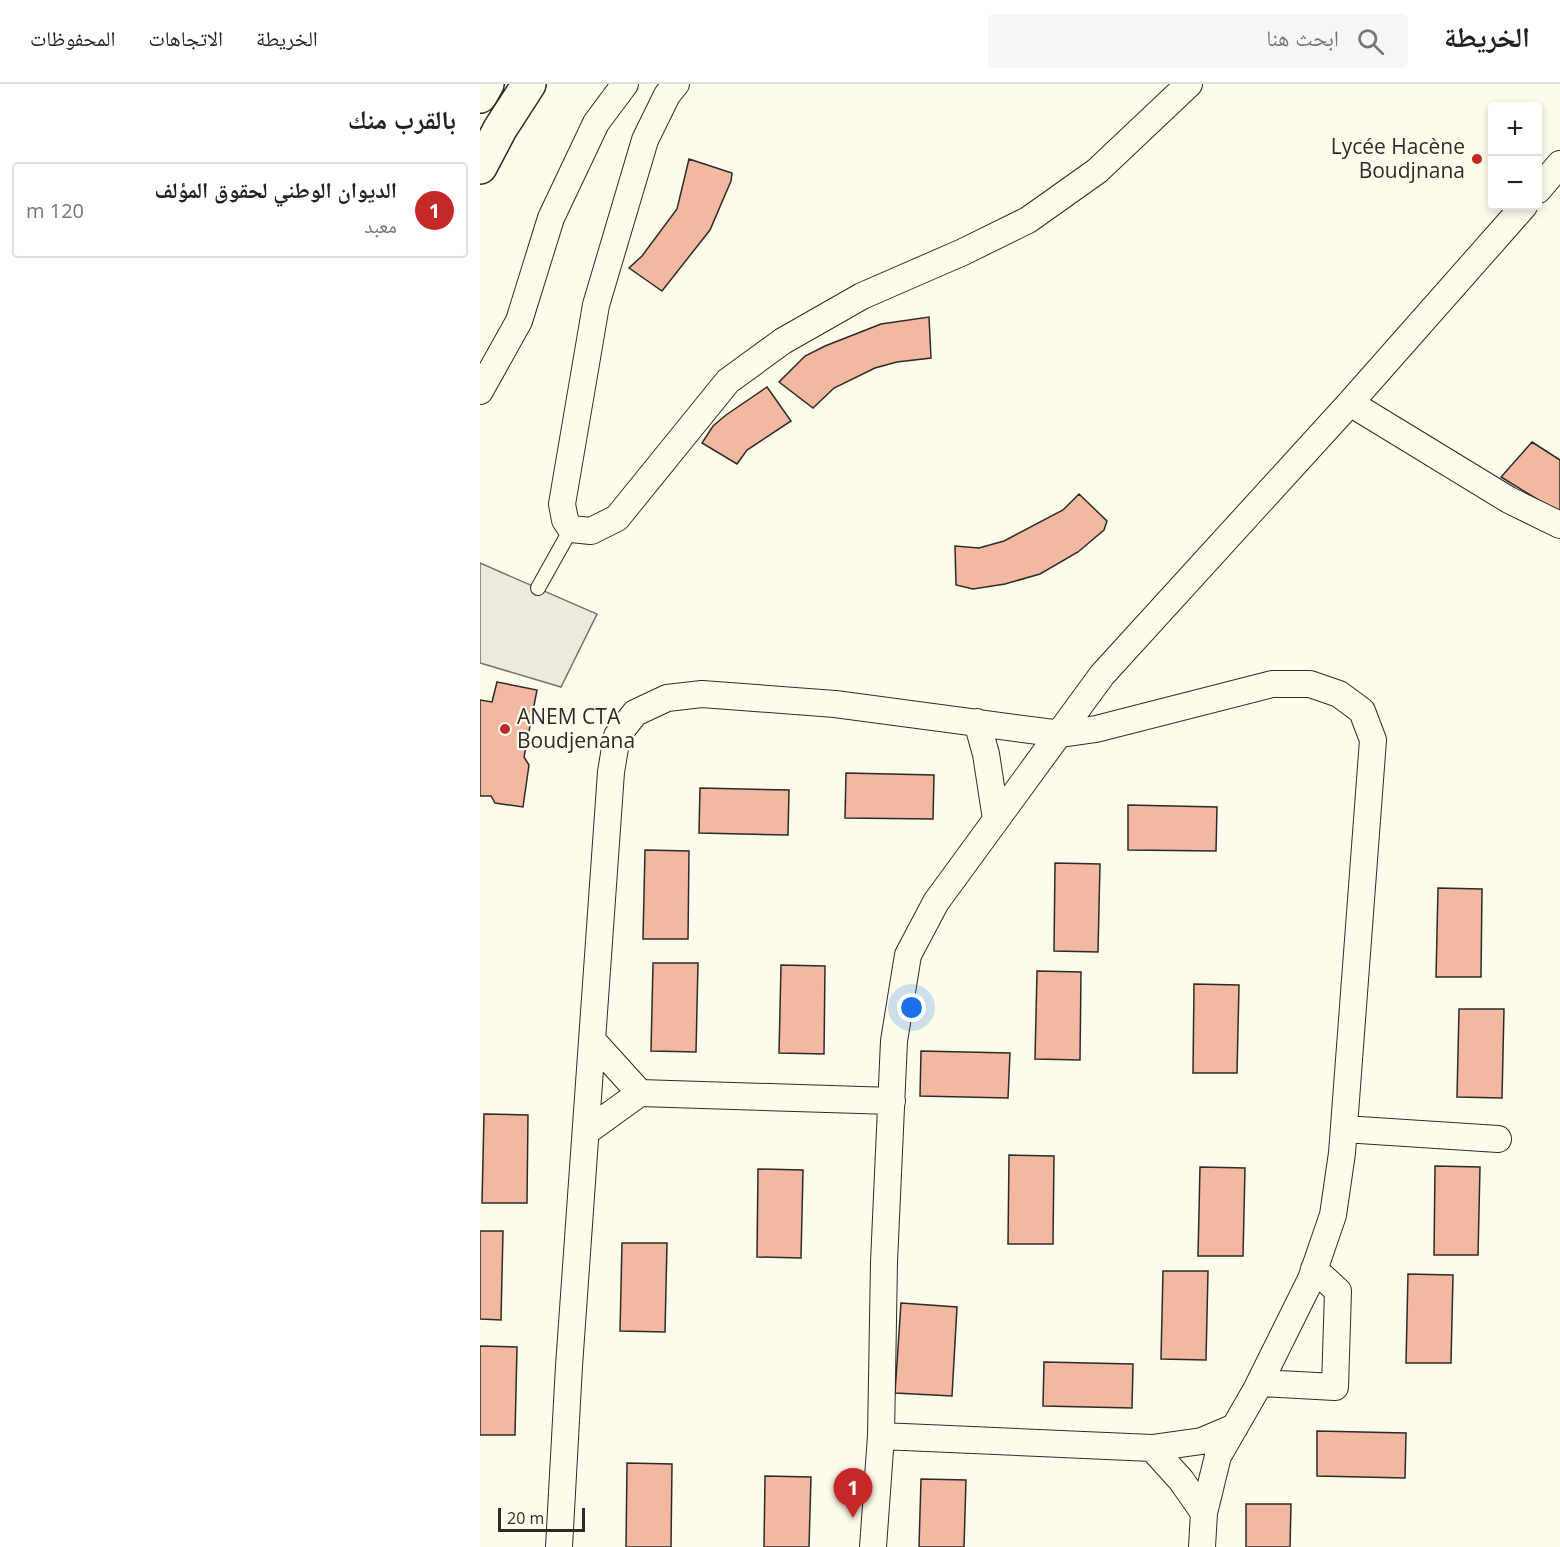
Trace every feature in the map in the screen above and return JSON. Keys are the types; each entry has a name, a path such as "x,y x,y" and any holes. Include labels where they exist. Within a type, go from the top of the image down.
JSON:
{"highway":[{"path":"480,96 487,84"},
{"path":"480,167 500,129 529,84"}],"street":[{"path":"480,391 519,321 552,218 596,123 624,84"},
{"path":"676,84 667,95 645,140 596,305 562,504 565,520 571,529 591,531 617,518 728,381 783,341 862,296 963,252 1028,220 1097,171 1190,84"},
{"path":"1542,185 1560,164"},
{"path":"873,1547 881,1436 884,1262 894,1041 908,955 936,902 1102,675 1350,403 1520,210"},
{"path":"1350,403 1509,500 1560,525"},
{"path":"559,1547 611,772 617,736 635,713 667,698 702,694 835,704 1061,734 1096,729 1272,684 1310,684 1339,694 1362,711 1373,740 1344,1129 1333,1215 1314,1269 1260,1383 1218,1456 1204,1513 1202,1547"},
{"path":"977,722 986,754 996,819"},
{"path":"592,1040 640,1093"},
{"path":"586,1132 640,1093 892,1101"},
{"path":"1344,1129 1498,1139"},
{"path":"1260,1383 1335,1388 1338,1291 1314,1269"},
{"path":"881,1436 1152,1448 1202,1441 1235,1427"},
{"path":"1152,1448 1181,1480 1204,1513"}],"lane":[{"path":"538,588 571,529"}],"shaded area":[{"path":"480,563 597,614 561,687 480,663"}],"building":[{"path":"689,159 732,173 731,181 710,230 662,291 629,268 642,256 677,209"},
{"path":"929,317 931,358 897,362 875,368 834,388 813,408 779,382 805,356 825,346 881,324"},
{"path":"767,387 791,421 747,450 737,464 702,443 713,426"},
{"path":"1532,442 1560,460 1560,513 1501,477"},
{"path":"1079,494 1107,521 1104,530 1078,552 1040,574 1005,584 973,589 956,585 955,546 979,548 1004,541 1063,510"},
{"name":"ANEM CTA Boudjenana","path":"497,682 537,690 524,757 529,765 523,807 495,803 491,796 480,796 480,700 492,702"},
{"path":"846,773 934,775 933,819 845,818"},
{"path":"700,788 789,790 788,835 699,833"},
{"path":"1128,805 1217,807 1216,851 1128,850"},
{"path":"645,850 689,851 688,939 643,939"},
{"path":"1055,863 1100,864 1098,952 1054,951"},
{"path":"1438,888 1482,889 1481,977 1436,977"},
{"path":"653,963 698,963 696,1052 651,1051"},
{"path":"781,965 825,966 824,1054 779,1053"},
{"path":"1037,971 1081,972 1080,1060 1035,1059"},
{"path":"1194,984 1239,985 1237,1073 1193,1073"},
{"path":"1459,1009 1504,1009 1502,1098 1457,1097"},
{"path":"921,1051 1010,1053 1008,1098 920,1096"},
{"path":"484,1114 528,1115 527,1203 482,1203"},
{"path":"1009,1155 1054,1156 1053,1244 1008,1244"},
{"path":"1435,1166 1480,1167 1478,1255 1434,1255"},
{"path":"1200,1167 1245,1168 1243,1256 1198,1256"},
{"path":"758,1169 803,1170 801,1258 757,1257"},
{"path":"480,1231 503,1231 501,1320 480,1319"},
{"path":"622,1243 667,1243 665,1332 620,1331"},
{"path":"1163,1271 1208,1271 1206,1360 1161,1359"},
{"path":"1408,1274 1453,1275 1451,1363 1406,1363"},
{"path":"901,1303 957,1307 952,1396 895,1393"},
{"path":"480,1346 517,1347 515,1435 480,1435"},
{"path":"1044,1362 1133,1364 1132,1408 1043,1406"},
{"path":"1317,1431 1406,1433 1405,1478 1317,1476"},
{"path":"627,1463 672,1464 671,1547 626,1547"},
{"path":"765,1476 811,1477 809,1547 764,1547"},
{"path":"921,1479 966,1480 964,1547 919,1547"},
{"path":"1246,1504 1291,1504 1290,1547 1246,1547"}],"place":[{"name":"Lycée Hacène Boudjnana","path":"1477,159"},
{"name":"ANEM CTA Boudjenana","path":"505,729"},
{"name":"الديوان الوطني لحقوق المؤلف","path":"853,1518"}]}
